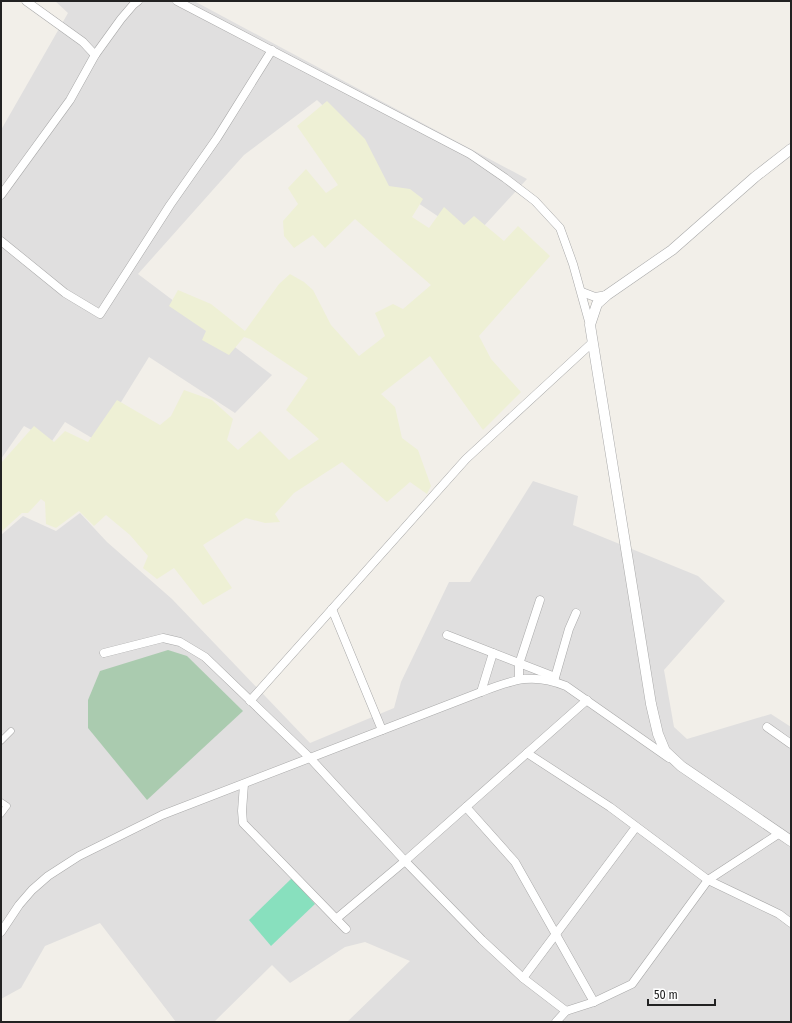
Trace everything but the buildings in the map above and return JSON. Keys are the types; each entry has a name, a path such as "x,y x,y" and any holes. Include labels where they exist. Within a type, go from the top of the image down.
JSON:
{"street":[{"path":"27,1 83,42 95,55"},
{"path":"1,195 70,100 95,55 121,19 138,1"},
{"path":"177,1 470,154 535,201 560,228 582,292 590,325 651,704 658,734 665,751 681,766"},
{"path":"1,241 65,293 100,314 170,205 217,138 272,50"},
{"path":"590,325 597,304 607,295 672,250 755,177 791,149"},
{"path":"582,292 594,297 607,295"},
{"path":"250,701 466,459 593,342"},
{"path":"519,679 519,664 540,600"},
{"path":"332,609 382,730"},
{"path":"554,679 576,613"},
{"path":"447,635 519,664 554,679 566,686 791,841"},
{"path":"104,653 163,638 180,642 205,657 310,758 405,861 482,940 523,978 566,1011"},
{"path":"481,692 493,653"},
{"path":"1,932 19,905 32,890 63,865 162,816 481,692 519,679 554,679"},
{"path":"336,919 405,861 587,700"},
{"path":"767,727 791,744"},
{"path":"1,741 11,731"},
{"path":"650,745 658,734"},
{"path":"527,753 610,807 708,880 778,914 791,923"},
{"path":"244,784 242,811 243,824 346,929"},
{"path":"1,802 7,806 1,814"},
{"path":"466,807 515,862 594,1002"},
{"path":"523,978 636,826"},
{"path":"556,1022 566,1011 594,1002 632,984 708,880 780,833"}],"shaded area":[{"path":"55,1 194,1 527,179 472,239 403,193 381,187 356,137 317,100 244,155 138,274 272,375 235,413 149,357 97,441 65,422 52,441 24,426 1,459 1,130 68,13"},
{"path":"533,481 578,496 573,525 698,576 725,601 664,670 674,727 687,739 771,714 791,727 791,1022 347,1022 410,961 365,942 345,947 290,983 272,965 214,1022 176,1022 100,923 45,946 21,988 1,999 1,535 23,516 56,531 80,513 107,542 172,599 310,743 394,708 401,682 449,582 470,582"}],"green space":[{"path":"327,101 365,139 389,186 410,189 423,199 412,217 429,228 444,207 464,225 474,216 504,241 518,226 550,256 479,336 491,359 521,392 483,430 430,356 381,394 395,407 402,438 418,450 431,486 427,494 410,482 387,502 342,462 294,493 275,514 280,522 265,523 246,518 203,545 232,588 203,605 174,568 157,579 143,568 148,556 130,535 106,515 94,526 79,511 56,528 46,524 45,502 41,499 28,513 22,513 1,532 1,463 34,426 54,442 65,431 88,442 117,400 160,425 171,416 184,390 212,400 233,419 227,440 238,450 260,431 289,460 319,439 286,410 308,378 250,339 244,337 229,355 202,340 206,331 169,306 178,290 211,304 245,331 279,284 290,274 304,282 313,290 331,325 359,356 385,336 375,313 393,304 403,309 431,285 355,219 325,248 313,235 294,248 284,236 283,221 298,204 288,188 306,169 326,193 338,185 297,126"},
{"path":"168,650 187,656 243,711 147,800 88,728 88,700 100,671"},
{"path":"292,878 315,904 271,946 249,920"}]}
